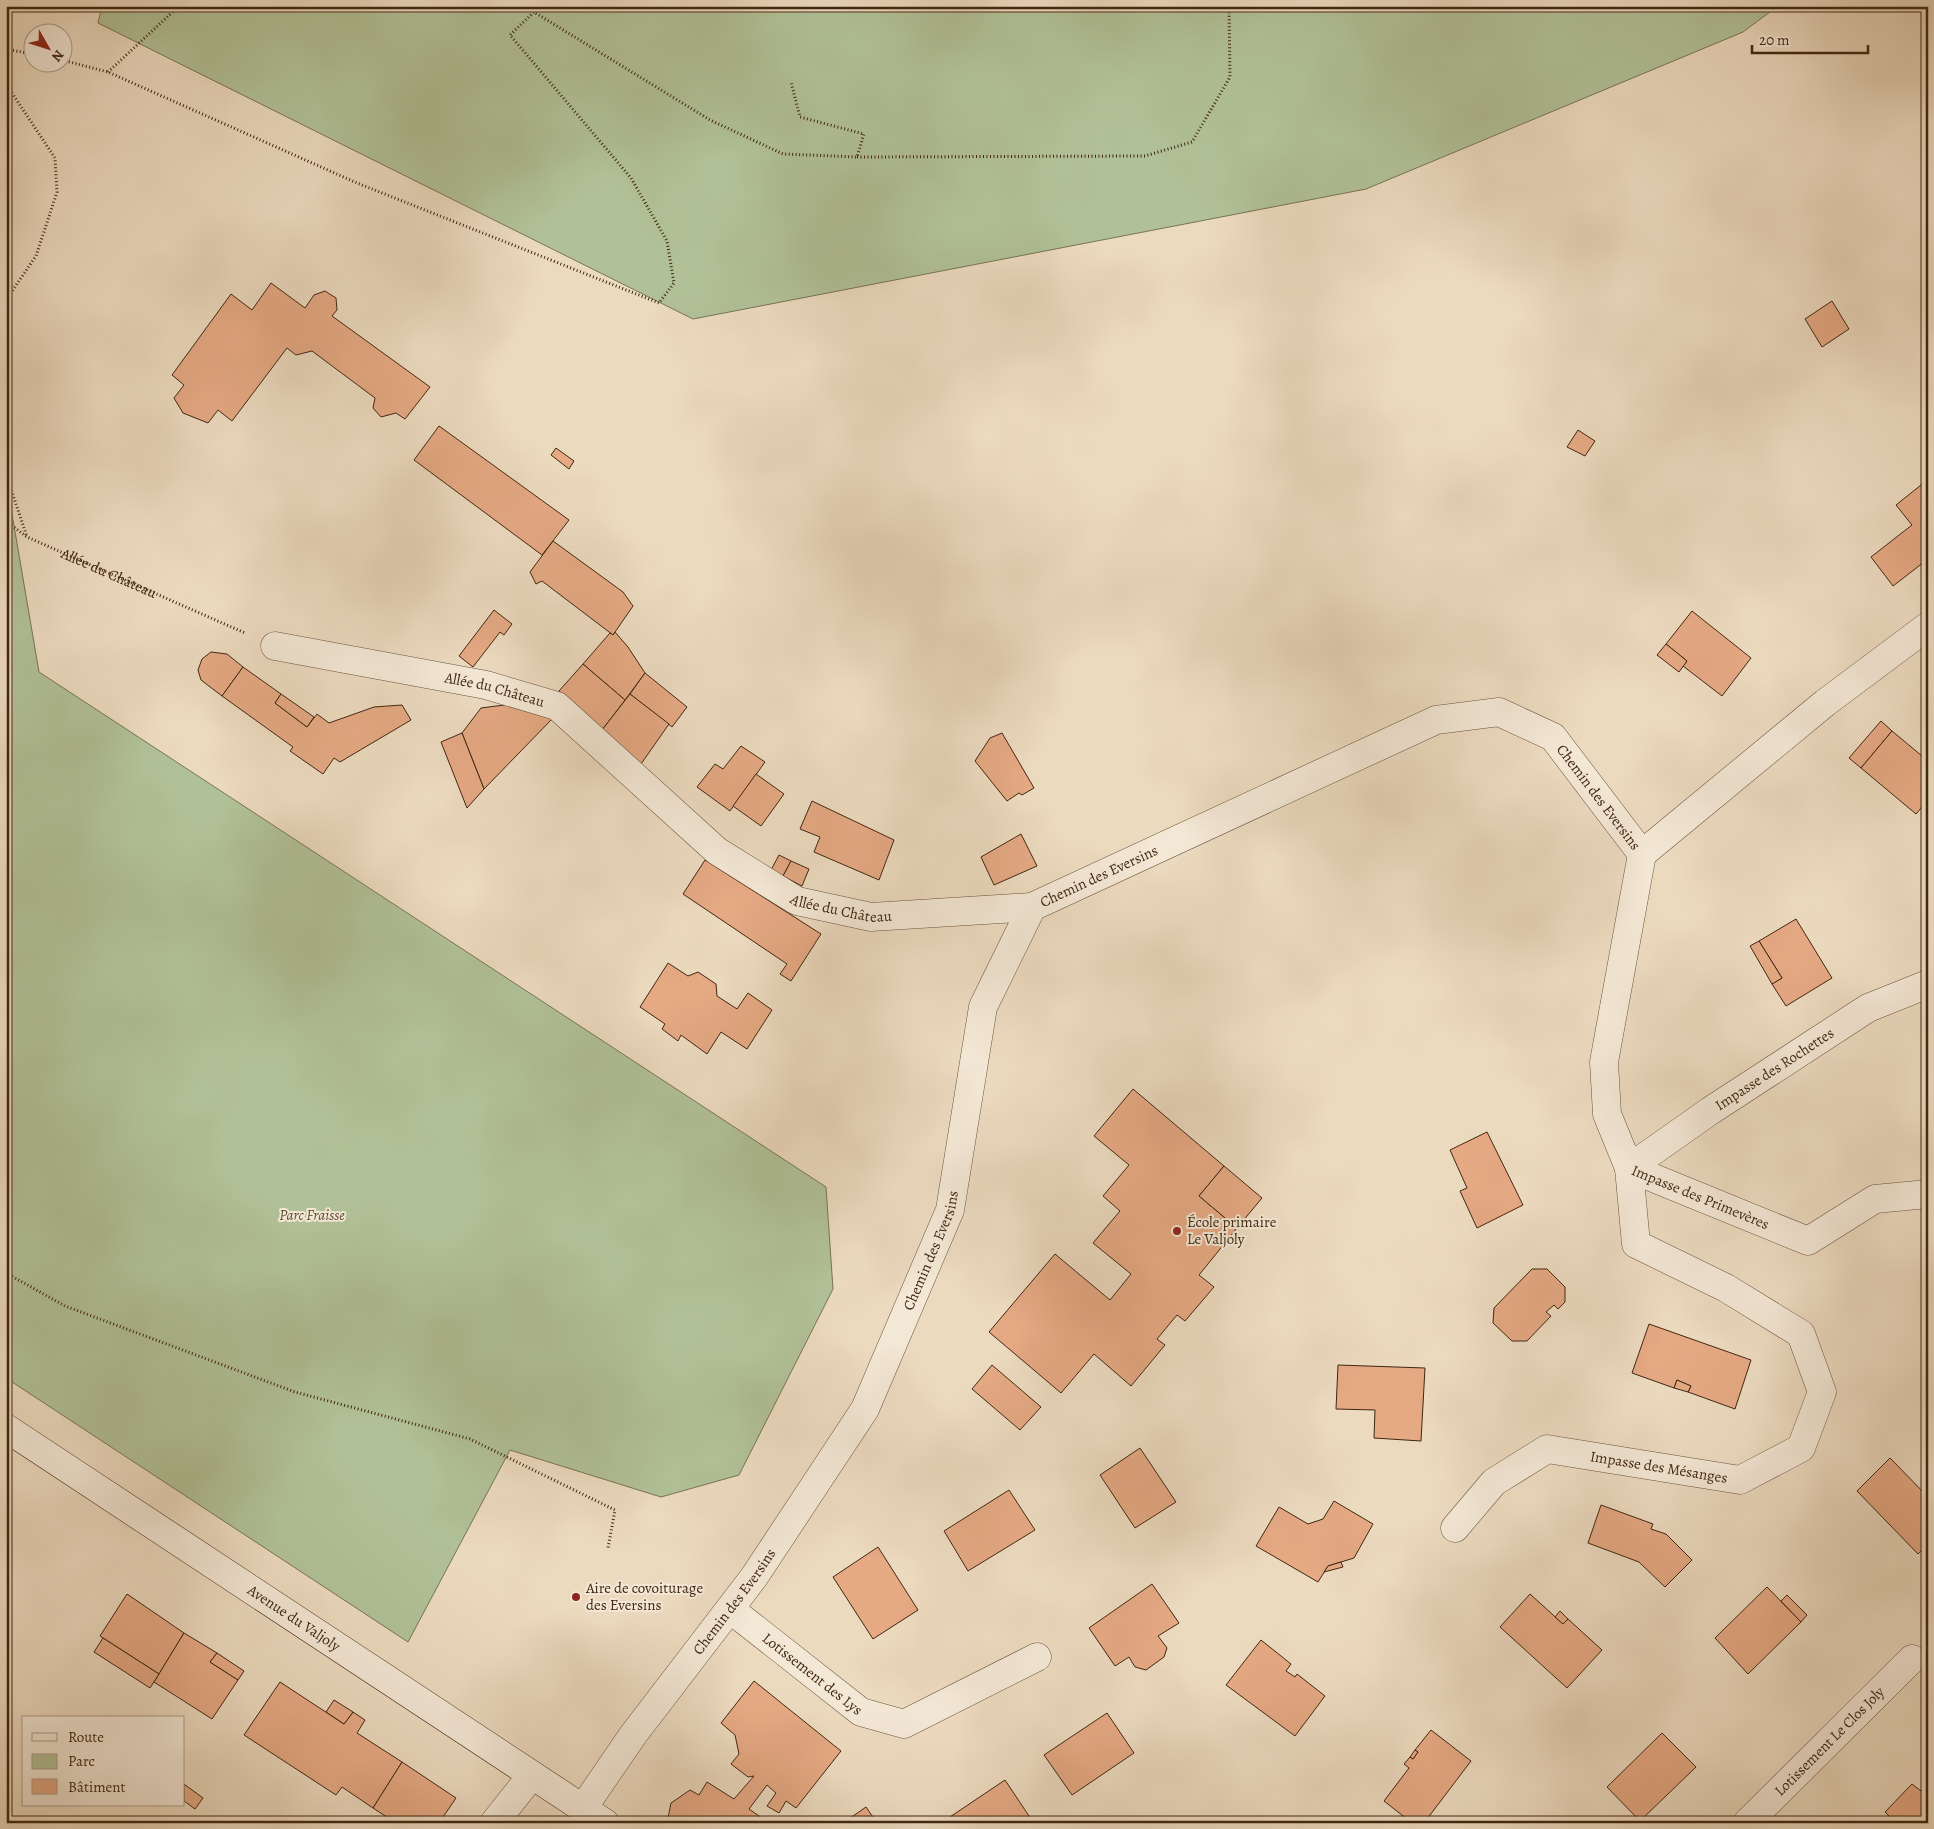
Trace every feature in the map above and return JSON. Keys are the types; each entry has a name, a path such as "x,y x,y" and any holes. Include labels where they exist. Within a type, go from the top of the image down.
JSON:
{"street":[{"name":"Chemin des Eversins","path":"583,1808 633,1735 754,1577 865,1409 950,1210 983,1007 1032,907 1436,720 1499,712 1553,737 1642,854 1825,703 1928,626"},
{"name":"Allée du Château","path":"275,646 486,685 557,706 717,852 797,901 871,917 1032,907"},
{"name":"Impasse des Primevères","path":"1642,854 1604,1062 1607,1114 1629,1168 1808,1241 1875,1199 1928,1194"},
{"name":"Impasse des Rochettes","path":"1629,1168 1710,1111 1868,1008 1928,984"},
{"name":"Impasse des Mésanges","path":"1455,1528 1494,1482 1548,1449 1740,1480 1801,1448 1822,1392 1801,1334 1726,1288 1636,1244 1629,1168"},
{"name":"Avenue du Valjoly","path":"6,1428 605,1823"},
{"name":"Lotissement des Lys","path":"730,1609 861,1712 904,1724 1037,1657"},
{"name":"Lotissement Le Clos Joly","path":"1747,1823 1912,1659"},
{"path":"494,1823 532,1775"}],"path":[{"path":"108,72 179,6"},
{"path":"72,63 108,72 357,183 659,303 674,283 667,242 631,178 510,35 534,12 710,120 783,154 857,157 1145,156 1192,142 1230,77 1229,6"},
{"path":"6,49 22,52"},
{"path":"791,82 800,117 864,134 857,157"},
{"path":"6,84 55,158 57,192 36,256 6,300"},
{"path":"6,474 27,537"},
{"name":"Allée du Château","path":"6,521 27,537 275,646"},
{"path":"6,1273 65,1306 295,1392 470,1439 615,1510 608,1548"}],"green space":[{"path":"102,6 1778,6 1743,32 1366,189 693,319 98,23"},
{"name":"Parc Fraisse","path":"6,479 39,672 826,1187 833,1289 739,1475 661,1497 510,1450 408,1642 6,1378"}],"building":[{"path":"271,283 305,308 314,295 325,291 336,298 337,310 332,316 430,387 405,419 396,413 381,417 373,408 375,398 312,351 296,355 287,348 232,421 218,410 208,423 183,413 174,398 184,385 172,375 231,294 252,310"},
{"path":"1832,301 1849,329 1822,347 1805,319"},
{"path":"439,426 569,520 542,555 414,460"},
{"path":"1578,430 1595,441 1585,456 1567,447"},
{"path":"556,448 574,461 569,469 551,455"},
{"path":"1926,481 1928,559 1893,586 1871,557 1912,525 1896,505"},
{"path":"553,541 623,592 633,606 613,635 542,581 536,584 530,572"},
{"path":"494,610 512,624 504,635 500,632 473,667 459,656"},
{"path":"1692,611 1751,658 1722,696 1683,666 1687,661 1666,644"},
{"path":"615,632 628,647 645,673 625,700 583,664 610,633 613,635"},
{"path":"1666,644 1687,661 1679,672 1657,655"},
{"path":"211,652 227,654 243,667 222,696 201,680 198,670 202,659"},
{"path":"583,664 625,700 602,730 559,691"},
{"path":"243,667 281,694 275,703 307,727 317,714 329,723 374,707 402,705 411,720 340,762 334,758 323,774 290,751 293,747 222,696"},
{"path":"645,673 687,707 672,727 630,694"},
{"path":"281,694 314,717 307,727 275,703"},
{"path":"630,694 669,724 641,764 602,730"},
{"path":"512,704 553,718 484,789 462,733 481,708"},
{"path":"1881,721 1892,731 1861,768 1849,758"},
{"path":"1892,731 1928,761 1928,800 1916,814 1861,768"},
{"path":"462,733 484,789 467,808 441,742"},
{"path":"1002,733 1034,788 1022,795 1019,793 1007,801 975,761 990,738"},
{"path":"741,746 765,762 730,811 697,787 715,764 723,769"},
{"path":"756,774 784,794 761,826 733,806"},
{"path":"812,801 894,840 879,880 814,852 820,837 800,829"},
{"path":"1021,834 1037,866 994,885 981,857"},
{"path":"779,855 791,861 783,876 771,870"},
{"path":"705,860 821,934 791,981 780,974 787,964 683,894"},
{"path":"791,861 809,869 802,886 783,876"},
{"path":"1796,919 1832,978 1786,1006 1772,984 1782,978 1759,941"},
{"path":"1759,941 1782,978 1772,984 1750,946"},
{"path":"668,963 688,976 698,972 716,984 717,996 737,1009 748,993 772,1010 747,1049 721,1032 707,1054 681,1035 678,1041 662,1029 665,1024 640,1007"},
{"path":"1133,1089 1224,1166 1199,1196 1237,1228 1199,1275 1214,1287 1185,1321 1177,1315 1157,1339 1165,1345 1131,1386 1094,1354 1061,1393 989,1332 1055,1254 1110,1300 1131,1274 1093,1243 1120,1211 1103,1196 1129,1165 1094,1136"},
{"path":"1487,1132 1523,1205 1477,1228 1460,1191 1467,1188 1450,1150"},
{"path":"1224,1166 1262,1198 1237,1228 1199,1196"},
{"path":"1532,1269 1547,1269 1565,1287 1565,1302 1558,1309 1554,1305 1546,1312 1551,1316 1527,1341 1512,1341 1493,1323 1494,1308"},
{"path":"1649,1324 1751,1360 1735,1409 1688,1392 1691,1386 1677,1380 1674,1388 1632,1373"},
{"path":"992,1365 1041,1407 1020,1430 972,1389"},
{"path":"1338,1365 1425,1368 1421,1441 1374,1438 1375,1410 1336,1409"},
{"path":"1677,1380 1691,1386 1688,1392 1674,1388"},
{"path":"1140,1448 1176,1502 1135,1528 1100,1475"},
{"path":"1890,1458 1928,1497 1928,1544 1918,1554 1857,1491"},
{"path":"1009,1490 1035,1530 968,1571 944,1531"},
{"path":"1334,1501 1373,1524 1354,1558 1328,1566 1318,1582 1256,1546 1279,1507 1308,1524 1323,1519"},
{"path":"1601,1505 1653,1524 1651,1529 1666,1534 1692,1560 1665,1587 1639,1562 1588,1543"},
{"path":"878,1547 918,1610 873,1639 833,1577"},
{"path":"1341,1562 1343,1567 1324,1572 1328,1566"},
{"path":"1152,1584 1179,1623 1158,1636 1167,1648 1164,1657 1146,1670 1135,1667 1129,1657 1115,1666 1089,1628"},
{"path":"1767,1587 1801,1622 1748,1674 1715,1638"},
{"path":"127,1594 184,1633 159,1674 100,1636"},
{"path":"1530,1594 1563,1624 1568,1619 1602,1650 1567,1688 1500,1627"},
{"path":"1787,1595 1807,1615 1801,1622 1781,1601"},
{"path":"1560,1611 1568,1619 1563,1624 1555,1617"},
{"path":"184,1633 217,1653 210,1662 238,1680 212,1719 154,1682"},
{"path":"103,1638 159,1674 150,1688 94,1652"},
{"path":"1261,1640 1291,1664 1286,1671 1295,1677 1297,1674 1325,1696 1295,1736 1226,1685"},
{"path":"217,1653 244,1671 238,1680 210,1662"},
{"path":"754,1681 841,1751 796,1808 786,1801 779,1813 767,1806 776,1793 767,1785 749,1809 769,1823 667,1823 671,1803 690,1790 699,1795 707,1782 734,1799 754,1776 748,1777 731,1764 739,1754 735,1735 721,1723"},
{"path":"280,1682 344,1724 353,1712 365,1720 357,1733 402,1762 373,1808 342,1787 336,1795 244,1735"},
{"path":"334,1700 353,1712 344,1724 326,1712"},
{"path":"1107,1713 1134,1753 1072,1795 1044,1755"},
{"path":"1431,1730 1471,1761 1424,1823 1412,1823 1384,1801 1409,1768 1404,1764 1410,1757 1413,1759 1418,1752 1415,1750"},
{"path":"1662,1733 1696,1767 1640,1821 1607,1787"},
{"path":"1415,1750 1418,1752 1413,1759 1410,1757"},
{"path":"402,1762 456,1798 439,1823 396,1823 373,1808"},
{"path":"1005,1780 1031,1819 1025,1823 941,1823"},
{"path":"1928,1783 1928,1823 1896,1823 1885,1812 1912,1784 1921,1791"},
{"path":"185,1785 203,1798 195,1809 185,1802"},
{"path":"866,1807 877,1823 843,1823"}],"place":[{"name":"École primaire Le Valjoly","path":"1177,1231"},
{"name":"Aire de covoiturage des Eversins","path":"576,1597"}]}
